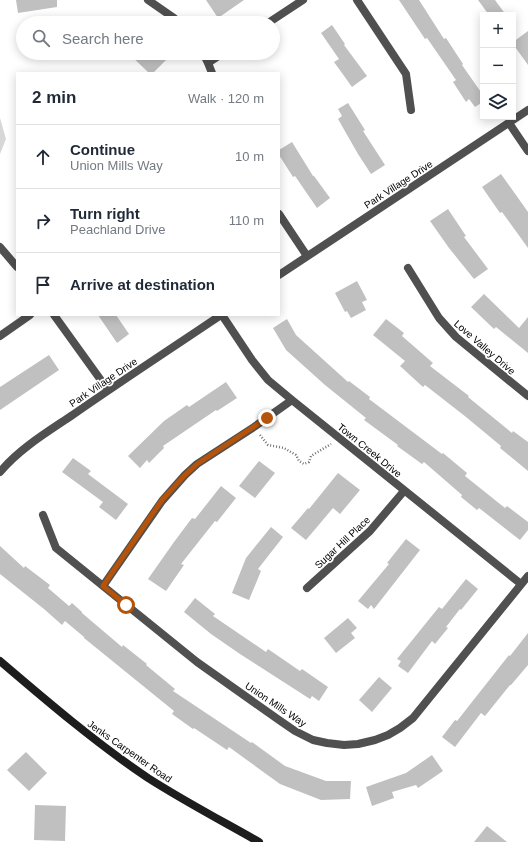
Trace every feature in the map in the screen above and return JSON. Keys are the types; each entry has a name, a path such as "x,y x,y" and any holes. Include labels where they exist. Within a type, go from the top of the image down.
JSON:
{"street":[{"path":"148,0 171,16"},
{"path":"279,16 303,0"},
{"path":"356,0 406,74 411,110"},
{"path":"206,60 212,72"},
{"path":"208,63 212,60"},
{"name":"Park Village Drive","path":"280,274 528,110"},
{"path":"509,123 528,151"},
{"path":"280,216 307,256"},
{"path":"0,248 16,266"},
{"name":"Love Valley Drive","path":"408,268 439,318 456,337 528,396"},
{"path":"0,336 29,316"},
{"path":"55,316 108,390"},
{"name":"Park Village Drive","path":"0,472 29,444 220,316"},
{"name":"Town Creek Drive","path":"223,316 268,380 521,584"},
{"path":"103,586 162,500 185,475 197,464 292,400"},
{"name":"Sugar Hill Place","path":"307,588 370,531 404,491"},
{"name":"Union Mills Way","path":"43,515 56,548 197,662 295,731 313,740 327,744 358,744 375,740 388,735 413,718 521,584"},
{"path":"521,584 528,576"},
{"name":"Jenks Carpenter Road","path":"0,661 61,713 148,778 182,799 259,842"}],"path":[{"path":"254,427 268,446 284,448 296,455 299,461 304,464 309,462 311,456 332,443 338,436"}],"shaded area":[{"path":"0,118 6,139 0,154"}],"building":[{"path":"16,0 57,0 57,7 18,13"},
{"path":"206,0 244,0 221,16 217,16"},
{"path":"399,0 419,0 444,39 446,38 480,91 480,104 475,107 469,99 466,102 453,82 456,80 427,38 425,39"},
{"path":"478,0 495,0 504,12 487,12"},
{"path":"332,25 345,44 344,45 367,76 352,87 334,62 339,59 321,33"},
{"path":"528,31 528,65 516,48 516,40"},
{"path":"135,60 166,60 154,72 148,72"},
{"path":"348,103 365,130 363,131 385,165 371,174 338,119 342,116 338,109"},
{"path":"292,142 313,176 330,198 317,208 295,176 293,177 280,157 280,149"},
{"path":"501,174 528,212 528,248 502,212 500,213 482,187"},
{"path":"448,209 466,236 464,237 488,269 474,279 430,221"},
{"path":"357,281 367,300 362,302 366,310 351,318 347,311 345,312 335,293"},
{"path":"484,294 519,328 528,317 528,353 496,327 494,329 471,307"},
{"path":"99,316 117,316 129,334 117,343"},
{"path":"287,319 296,335 348,382 349,381 370,397 369,399 442,454 443,453 467,473 465,476 505,508 507,506 528,522 528,530 520,540 479,508 477,510 461,497 462,495 424,462 422,464 364,420 366,418 325,385 286,350 273,328"},
{"path":"386,319 404,333 402,336 433,363 430,366 469,396 468,397 512,433 513,431 528,442 528,471 466,417 425,385 423,387 400,366 405,361 373,335"},
{"path":"49,355 59,370 0,410 0,387"},
{"path":"226,382 237,398 217,411 216,410 163,446 164,448 149,463 147,460 140,468 128,456 164,421 187,405 189,407"},
{"path":"73,458 91,471 88,474 128,504 116,520 99,507 103,502 62,472"},
{"path":"259,461 275,473 255,498 239,486"},
{"path":"338,473 360,490 340,514 333,508 306,540 291,528 308,508 309,509"},
{"path":"221,486 236,498 217,522 215,521 181,564 184,565 166,591 148,579 192,518 195,519"},
{"path":"271,527 283,537 258,569 261,571 249,600 232,593 246,558"},
{"path":"406,539 420,550 374,609 371,605 368,609 358,601 389,564 387,563"},
{"path":"0,546 24,568 25,566 50,585 48,588 69,606 72,603 122,647 123,645 147,664 146,665 175,689 173,691 251,743 252,742 285,766 326,781 351,781 350,799 321,800 280,784 229,747 227,750 172,714 174,711 65,621 62,625 0,574"},
{"path":"466,579 478,589 461,610 460,609 446,627 448,628 435,644 432,641 408,673 398,666 401,661 397,659 439,607 442,609"},
{"path":"195,598 215,614 213,616 266,652 268,649 300,671 302,669 328,687 319,701 312,696 310,699 240,654 211,634 184,612"},
{"path":"348,618 357,628 351,633 355,638 336,653 324,638"},
{"path":"528,633 528,665 485,716 481,713 455,747 442,737 455,720 457,721"},
{"path":"379,677 392,688 372,712 359,700"},
{"path":"26,752 47,773 29,791 7,770"},
{"path":"432,755 443,771 418,788 416,785 392,792 394,798 372,806 366,787 406,773"},
{"path":"35,805 66,806 65,841 34,840"},
{"path":"487,826 507,842 474,842"}],"route":[{"path":"126,605 103,586 162,500 197,464 267,418"}]}
